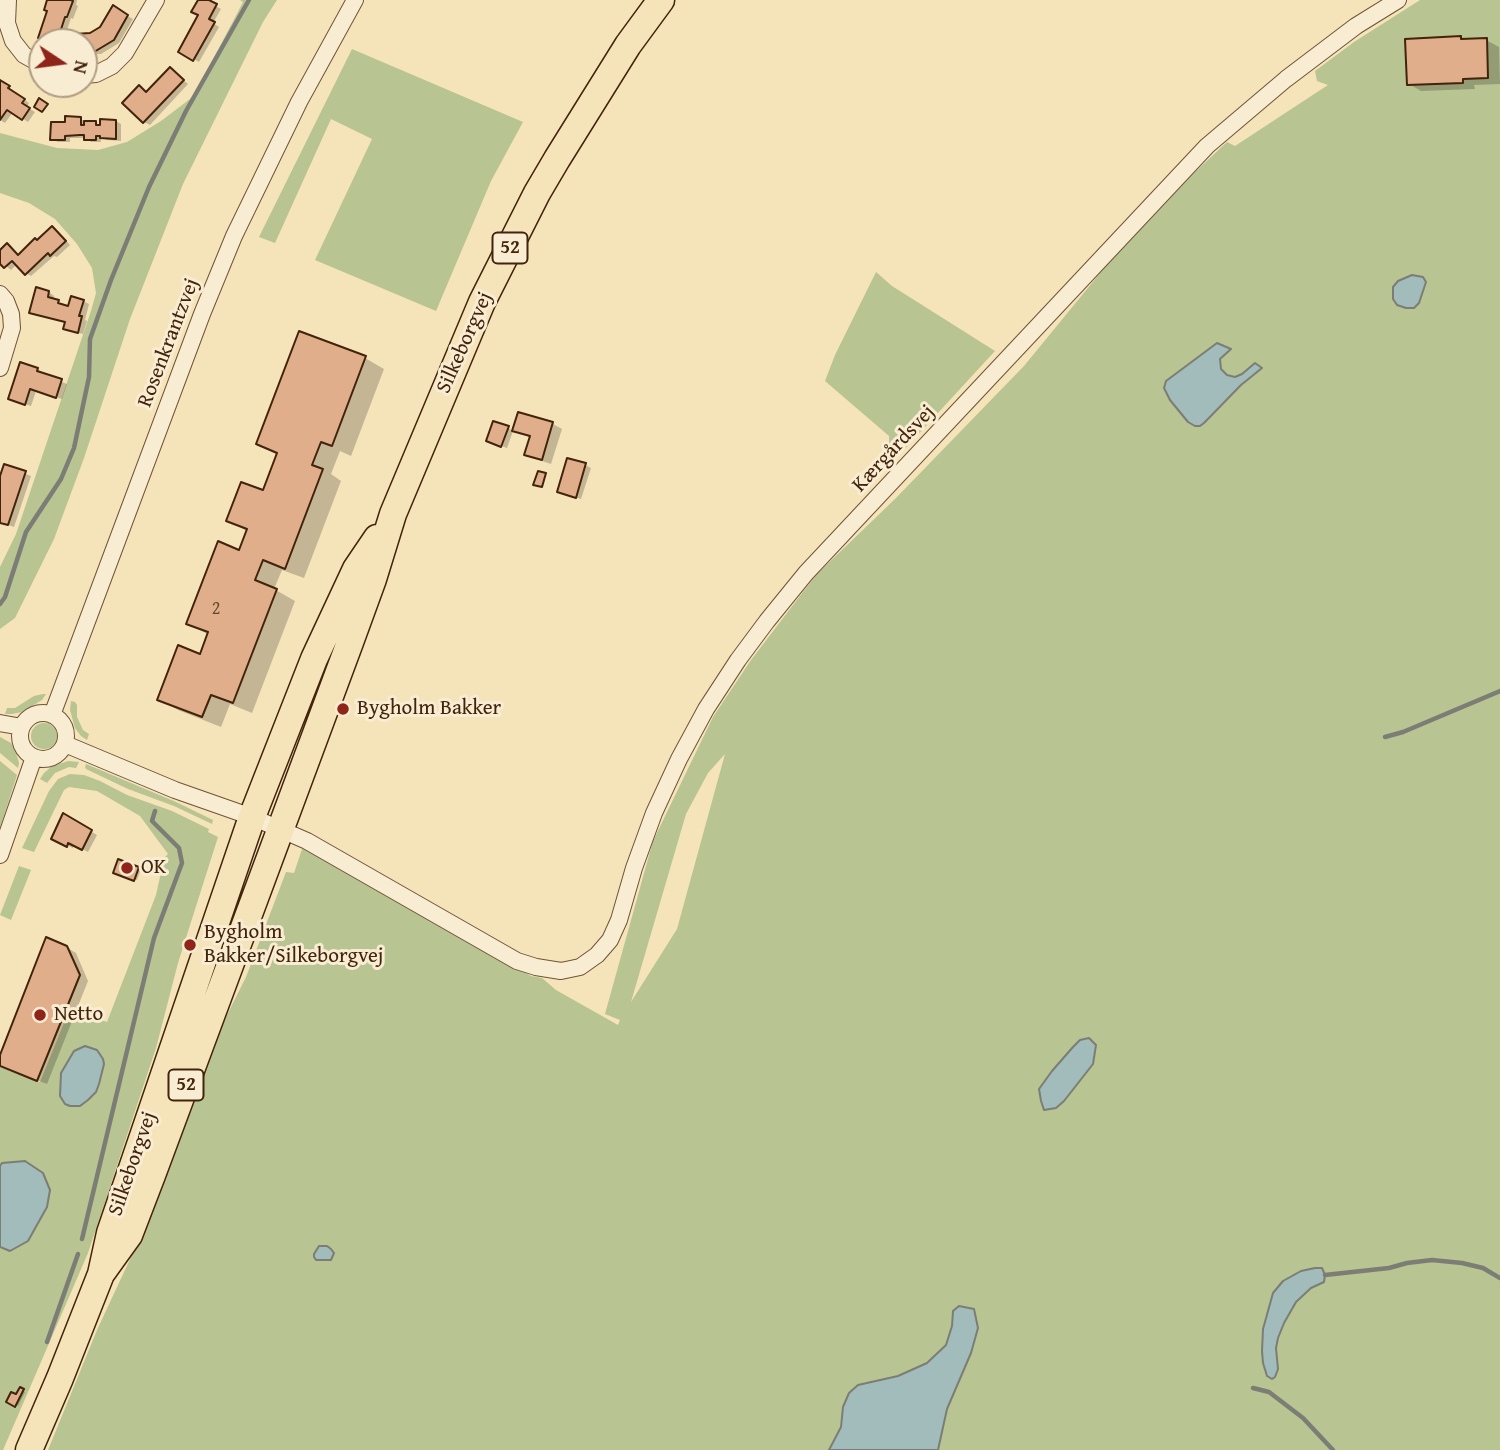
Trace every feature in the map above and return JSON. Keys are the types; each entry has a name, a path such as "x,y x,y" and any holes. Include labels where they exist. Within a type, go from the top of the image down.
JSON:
{"main road":[{"name":"Silkeborgvej","path":"101,1274 128,1235 281,830 373,579 393,514 482,302 537,193 628,45 661,0"},
{"name":"Silkeborgvej","path":"29,1450 101,1274 110,1233 252,817 314,659 356,569 393,514"}],"street":[{"path":"8,0 7,23 13,41 28,57"},
{"path":"98,73 112,66 125,53 156,0"},
{"name":"Rosenkrantzvej","path":"52,715 202,314 234,236 299,102 355,0"},
{"name":"Kærgårdsvej","path":"281,830 307,841 376,879 517,961 561,971 580,967 597,955 610,940 619,920 654,813 706,709 738,660 806,573 1207,146 1286,79 1356,26 1398,0"},
{"path":"0,294 11,314 12,328 0,368"},
{"path":"35,715 52,715 60,720 64,727 65,744 61,752 53,758 43,760 26,752 20,735 28,720 35,715"},
{"path":"0,723 23,727"},
{"path":"65,744 281,830"},
{"path":"0,855 34,757"}],"green space":[{"path":"240,0 277,0 263,22 183,184 130,319 54,539 15,618 0,629 0,567 16,534 96,293 92,268 77,244 55,219 29,203 0,193 0,133 57,148 98,150 127,142 194,96 243,2"},
{"path":"1420,0 1500,0 1500,1450 48,1450 97,1330 138,1242 223,1023 246,977 286,872 294,873 302,849 309,849 531,976 542,978 556,990 618,1025 620,1020 605,1014 653,841 713,717 751,660 816,575 895,499 1024,366 1105,267 1195,172 1227,142 1235,146 1328,85 1317,81 1315,71 1354,42","holes":["725,754 677,929 631,1002 686,814 708,773"]},
{"path":"352,49 523,122 491,181 436,311 315,260 372,139 331,119 275,243 259,237"},
{"path":"876,272 892,286 995,351 890,465 889,436 825,381"},
{"path":"46,694 42,700 22,712 5,714 7,708 15,708 34,696"},
{"path":"71,701 77,705 77,717 83,730 89,734 87,740 75,728 70,710"},
{"path":"44,723 53,727 57,736 53,745 44,749 35,745 31,736 35,727"},
{"path":"0,737 11,743 15,749 18,768 0,753"},
{"path":"0,761 17,775 0,828"},
{"path":"68,761 79,762 76,768 69,767 55,773 47,783 40,779 51,767"},
{"path":"86,764 176,802 213,820 212,824 86,769"},
{"path":"70,774 84,775 127,795 172,811 209,829 208,832 218,837 178,963 156,1048 88,1253 3,1450 0,1450 0,1067 40,1082 70,1008 107,1022 156,895 160,877 158,864 168,854 140,816 97,791 69,787 64,790 34,852 22,848 49,791 58,779"},
{"path":"19,866 31,870 11,920 0,915"}],"water":[{"path":"1412,275 1423,277 1426,282 1419,303 1414,308 1397,305 1393,299 1393,287 1398,281"},
{"path":"1217,343 1231,349 1220,359 1221,369 1227,375 1235,377 1242,374 1255,363 1262,368 1241,385 1204,423 1195,426 1188,422 1170,400 1164,388 1166,381"},
{"path":"1089,1038 1096,1045 1093,1064 1064,1101 1056,1108 1044,1110 1039,1089 1073,1047 1080,1040"},
{"path":"85,1046 97,1050 103,1059 99,1084 88,1100 80,1106 70,1106 65,1104 60,1096 61,1073 74,1051"},
{"path":"25,1161 43,1173 50,1190 47,1207 28,1241 10,1251 0,1247 0,1166 2,1163"},
{"path":"319,1246 331,1249 334,1253 331,1260 316,1260 314,1254"},
{"path":"1322,1268 1324,1282 1311,1288 1296,1302 1284,1323 1276,1348 1278,1369 1272,1379 1267,1376 1262,1351 1263,1329 1273,1293 1283,1281 1301,1271"},
{"path":"959,1306 974,1309 978,1328 971,1353 947,1409 938,1450 829,1450 841,1427 843,1407 849,1393 858,1385 898,1376 927,1363 946,1345 953,1311"}],"building":[{"path":"47,0 73,1 61,28 41,28 47,11 44,10"},
{"path":"198,0 209,0 217,4 209,19 215,22 193,61 178,52 198,15 191,12"},
{"path":"113,5 128,15 114,40 98,50 100,27"},
{"path":"1461,36 1461,39 1487,38 1488,78 1463,79 1463,83 1407,85 1405,39"},
{"path":"170,67 184,80 143,123 122,103 139,85 146,92"},
{"path":"0,80 25,99 22,103 30,108 22,120 7,110 0,120"},
{"path":"39,98 48,104 42,112 34,107"},
{"path":"65,116 81,117 81,125 84,125 84,121 96,121 96,125 100,125 100,119 116,120 116,139 96,136 96,140 84,140 84,135 80,135 65,136 65,140 50,140 51,122 65,122"},
{"path":"52,226 66,241 50,256 48,253 25,275 12,261 4,268 0,264 0,250 7,243 18,255"},
{"path":"36,287 49,291 48,297 68,306 71,296 84,300 78,333 63,329 65,322 29,313"},
{"path":"299,331 366,356 332,446 321,442 312,465 323,469 285,569 263,560 255,580 277,589 233,703 211,695 202,717 157,700 178,645 200,654 208,632 186,624 218,541 239,550 247,529 226,521 241,482 263,490 277,453 256,444"},
{"path":"20,362 62,379 56,398 30,389 25,405 8,399"},
{"path":"518,412 553,422 542,460 524,455 530,436 512,431"},
{"path":"493,421 509,426 501,447 486,441"},
{"path":"567,458 586,463 576,498 557,492"},
{"path":"4,464 26,471 8,525 0,523 0,476"},
{"path":"538,471 546,473 542,487 533,485"},
{"path":"63,813 92,830 82,850 68,843 67,847 51,839"},
{"path":"118,859 139,867 134,881 113,873"},
{"name":"Netto","path":"46,937 67,946 80,975 37,1081 0,1066 0,1055"},
{"path":"20,1387 24,1389 15,1407 6,1402 11,1392 16,1394"}],"waterway":[{"path":"0,604 5,597 26,532 61,479 74,448 89,377 90,339 149,187 186,111 249,0"},
{"path":"1385,737 1500,691"},
{"path":"82,1239 154,938 182,863 179,848 152,821 155,811"},
{"path":"47,1342 78,1254"},
{"path":"1325,1275 1432,1260 1483,1268 1500,1278"},
{"path":"1253,1388 1269,1392 1303,1418 1333,1450"}],"place":[{"name":"Bygholm Bakker","path":"343,709"},
{"name":"OK","path":"127,868"},
{"name":"Bygholm Bakker/Silkeborgvej","path":"190,945"},
{"name":"Netto","path":"40,1015"}]}
